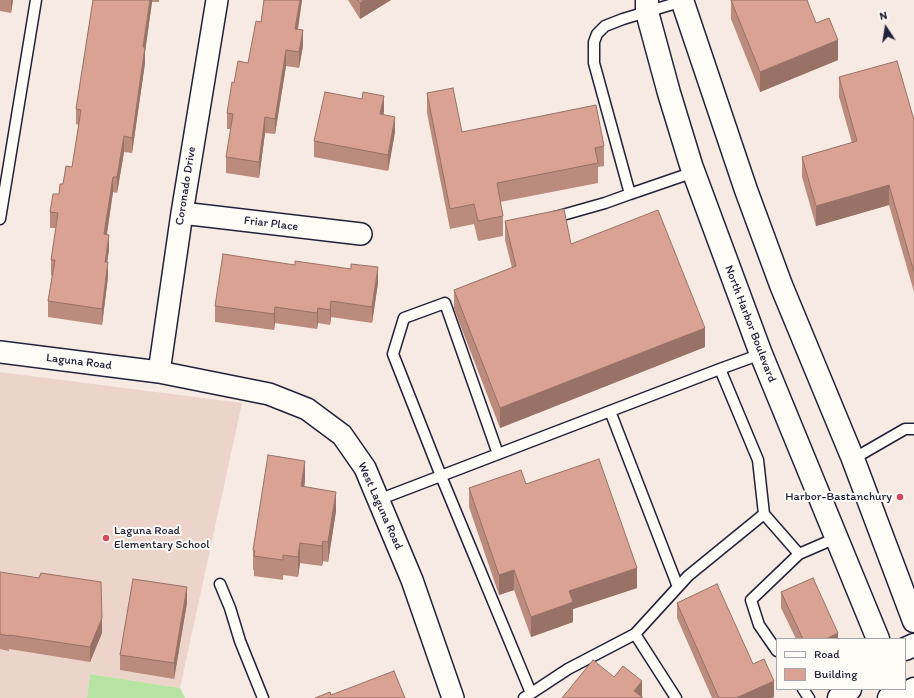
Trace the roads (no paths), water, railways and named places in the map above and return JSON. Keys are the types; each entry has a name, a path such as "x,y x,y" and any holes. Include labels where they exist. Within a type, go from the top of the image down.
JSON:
{"main road":[{"path":"683,1 746,190 781,285 853,459 914,621"},
{"name":"North Harbor Boulevard","path":"647,6 669,93 694,172 761,354 878,638"},
{"path":"840,698 849,690"}],"street":[{"name":"Coronado Drive","path":"159,372 182,213 217,0"},
{"name":"Friar Place","path":"182,213 361,234"},
{"name":"Laguna Road","path":"0,352 159,372"},
{"name":"West Laguna Road","path":"159,372 269,394 307,409 342,435 365,468 412,580 454,698"}],"lane":[{"path":"0,220 36,0"},
{"path":"630,194 594,63 594,42 597,34 605,26 647,6 683,1"},
{"path":"546,220 605,203 694,172"},
{"path":"498,454 445,303 404,318 394,354 528,696 568,669 635,634 688,576 764,514"},
{"path":"378,500 761,354"},
{"path":"720,369 758,460 764,514 799,554"},
{"path":"610,411 678,587"},
{"path":"853,459 905,429 914,430"},
{"path":"776,650 759,625 751,600 799,554 836,538"},
{"path":"220,584 263,698"},
{"path":"635,634 676,698"}],"place":[{"name":"Harbor-Bastanchury","path":"900,497"},
{"name":"Laguna Road Elementary School","path":"106,538"}]}
